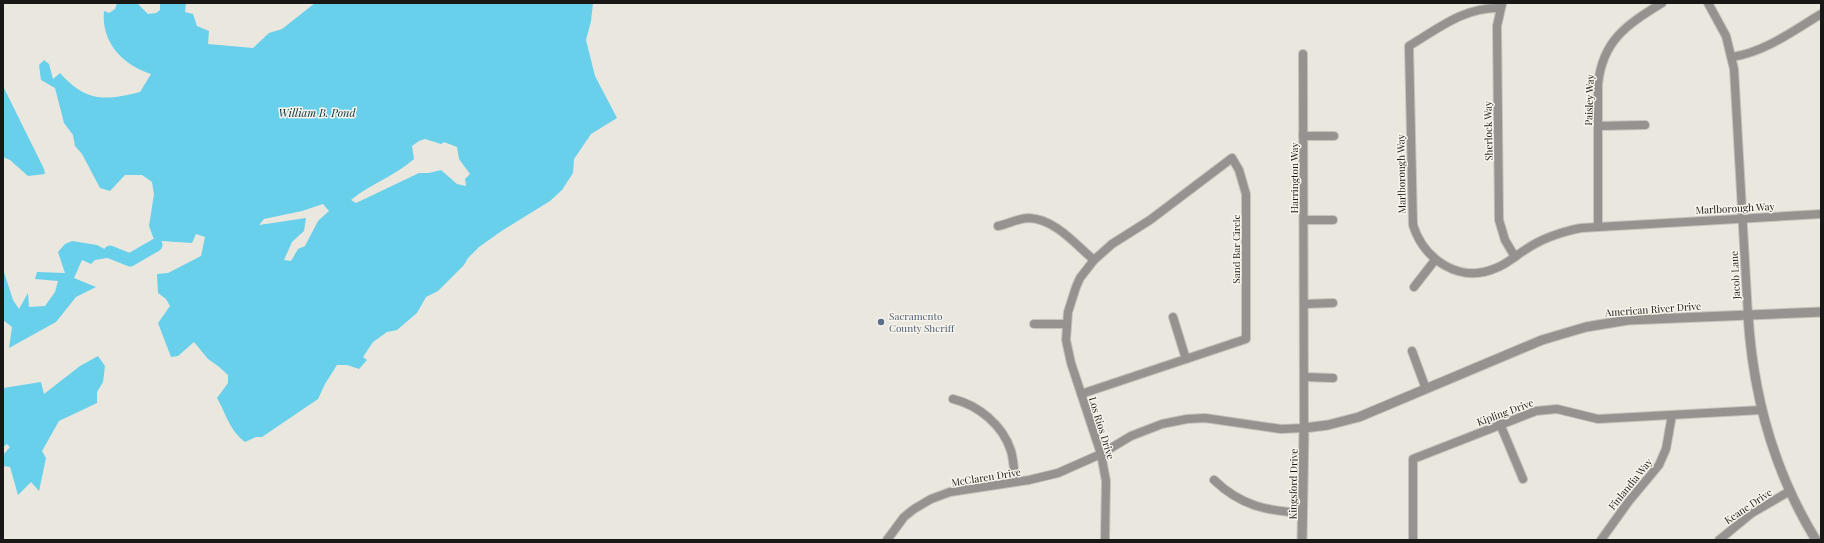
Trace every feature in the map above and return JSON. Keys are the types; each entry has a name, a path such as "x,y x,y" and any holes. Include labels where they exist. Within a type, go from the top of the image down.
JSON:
{"street":[{"name":"Paisley Way","path":"1598,226 1598,79 1602,62 1609,47 1627,25 1662,3"},
{"name":"Jacob Lane","path":"1708,3 1726,36 1732,57 1752,364 1768,435 1790,491 1816,540"},
{"name":"Sherlock Way","path":"1501,5 1497,26 1499,220 1505,240 1514,257"},
{"name":"Marlborough Way","path":"1501,5 1468,12 1409,46 1411,214 1416,235 1424,249 1435,260 1454,270 1475,273 1496,268 1538,242 1552,236 1581,228 1821,214"},
{"path":"1732,57 1761,50 1821,14"},
{"name":"Harrington Way","path":"1303,54 1304,428"},
{"path":"1598,126 1645,126"},
{"name":"Harrington Way","path":"1303,136 1334,136"},
{"name":"Sand Bar Circle","path":"1232,158 1239,170 1246,194 1246,339 1081,394 1068,352 1066,324 1080,278 1094,260 1112,244 1150,220 1232,158"},
{"path":"998,226 1028,218 1044,221 1057,228 1094,260"},
{"name":"Harrington Way","path":"1304,220 1333,220"},
{"path":"1414,287 1435,260"},
{"path":"1304,304 1333,304"},
{"name":"American River Drive","path":"1101,454 1146,429 1187,420 1205,418 1281,429 1328,425 1359,417 1542,340 1586,327 1628,320 1821,312"},
{"path":"1173,317 1186,359"},
{"path":"1034,324 1066,324"},
{"path":"1412,351 1426,389"},
{"path":"1304,377 1333,378"},
{"name":"Los Rios Drive","path":"1081,394 1097,446 1101,454 1106,481 1105,540"},
{"path":"953,399 973,406 1000,429 1006,437 1012,452 1015,482"},
{"name":"Kipling Drive","path":"1414,540 1413,459 1526,413 1546,409 1568,411 1598,418 1762,410"},
{"name":"Finlandia Way","path":"1601,540 1624,506 1659,465 1666,449 1672,415"},
{"path":"1500,424 1522,479"},
{"name":"Kingsford Drive","path":"1302,540 1304,513 1304,428"},
{"name":"McClaren Drive","path":"887,540 904,517 931,499 950,492 1015,482 1058,473 1101,454"},
{"path":"1214,480 1234,496 1254,506 1276,511 1304,513"},
{"name":"Keane Drive","path":"1719,540 1752,513 1790,491"}],"water":[{"name":"William B. Pond","path":"117,3 137,3 148,14 156,13 160,10 160,3 186,3 185,12 193,14 197,26 209,31 208,44 253,48 269,33 282,29 315,3 593,3 591,21 586,40 595,76 617,118 591,134 574,159 573,173 562,190 550,201 503,230 479,247 468,258 464,265 438,291 426,297 417,313 397,330 387,332 373,342 363,357 367,360 359,369 347,365 337,365 325,384 318,399 262,437 256,437 245,442 232,427 217,398 228,383 228,375 208,359 194,342 178,356 171,357 158,323 170,306 166,299 158,293 157,274 168,273 201,256 205,237 196,234 192,243 162,241 156,245 149,226 154,194 152,182 142,175 125,175 110,191 100,188 82,154 75,146 73,135 64,123 55,88 41,80 39,65 44,60 49,64 53,79 60,73 69,83 78,89 96,97 116,97 140,92 151,74 131,65 123,59 110,43 104,23 104,11 109,13 115,9","holes":["425,139 441,144 444,142 457,147 459,159 470,174 465,179 466,186 457,184 441,170 429,173 419,173 356,203 351,200 358,194 407,165 414,159 412,146","323,204 329,211 318,221 305,246 298,249 291,261 284,260 292,242 304,231 306,218 259,225 264,219 302,211"]},
{"path":"3,86 44,169 45,174 28,176 10,160 3,157"},
{"path":"72,241 97,245 110,252 107,258 95,260 91,264 82,260 74,278 96,287 76,297 56,322 9,348 12,327 3,320 3,269 13,300 19,309 28,293 29,307 45,306 55,292 58,281 35,279 37,272 65,273 58,252 65,244"},
{"path":"98,356 105,366 103,382 97,392 97,403 59,421 42,451 46,458 39,491 31,482 18,495 10,467 3,466 3,455 10,447 7,444 3,447 3,388 41,382 44,394 80,366"}],"waterway":[{"path":"110,252 130,260 156,245"}],"place":[{"name":"Sacramento County Sheriff","path":"881,322"}]}
